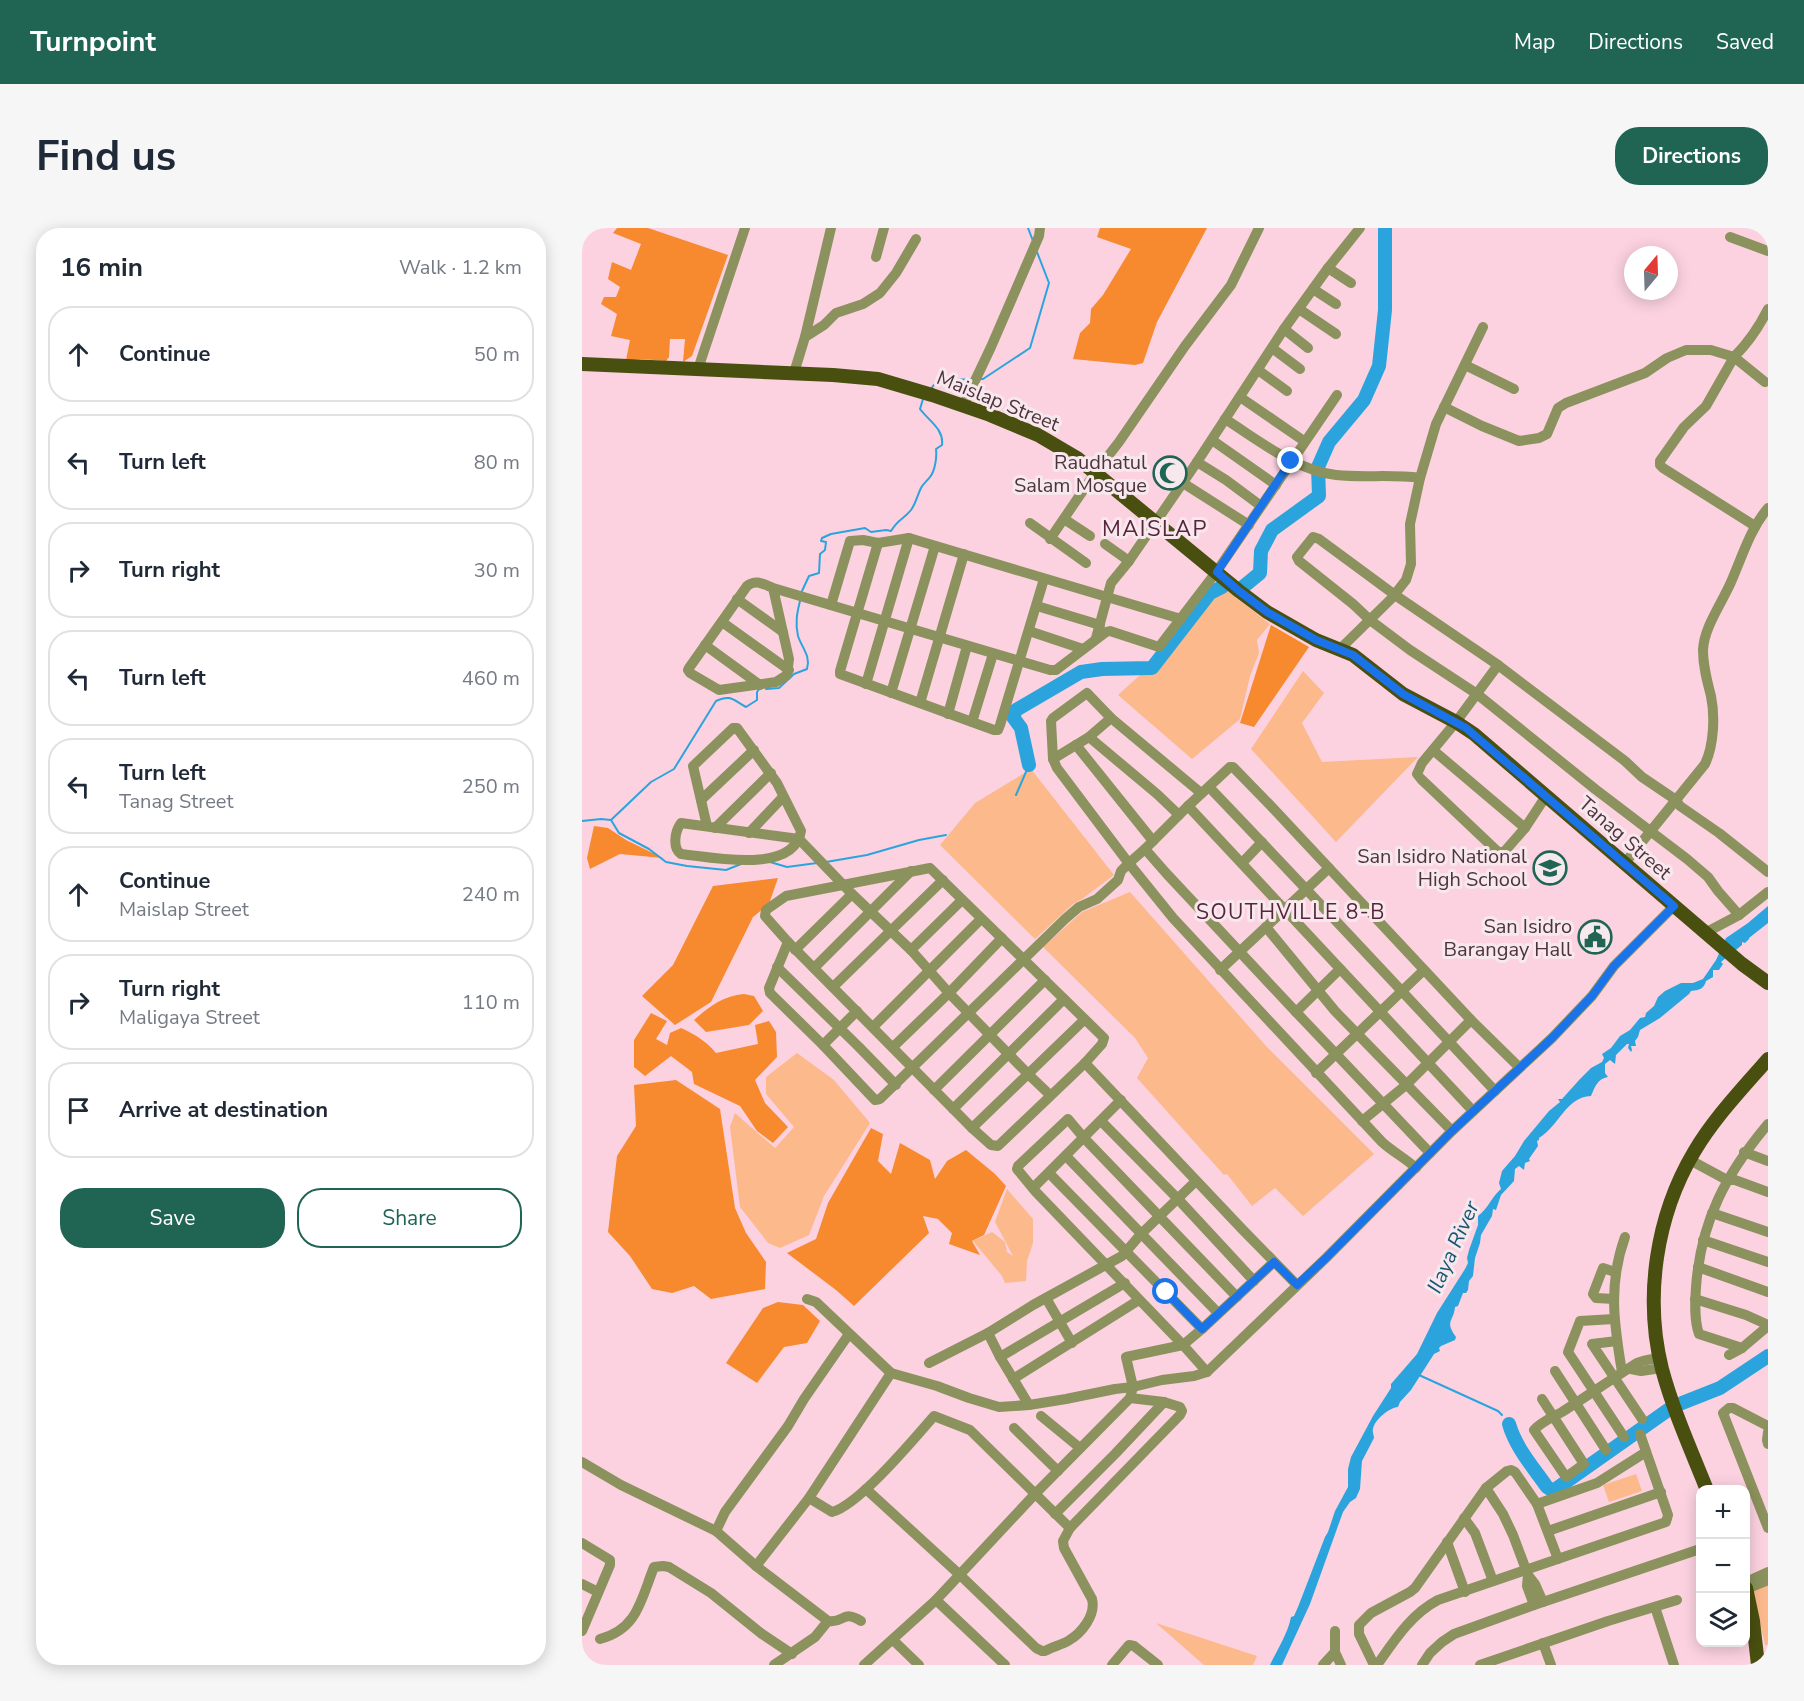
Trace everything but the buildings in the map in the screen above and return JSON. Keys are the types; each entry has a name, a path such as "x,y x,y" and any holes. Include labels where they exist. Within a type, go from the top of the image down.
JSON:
{"main road":[{"name":"Maislap Street","path":"582,364 833,375 878,380 932,395 1018,426 1052,441 1077,458 1267,612 1316,640 1353,655 1414,700 1456,722"},
{"name":"Tanag Street","path":"1456,722 1474,734 1742,964 1768,983"},
{"path":"1705,1485 1677,1416 1661,1363 1654,1314 1657,1257 1665,1216 1680,1177 1691,1157 1718,1117 1768,1059"},
{"path":"1747,1593 1758,1665"}],"street":[{"path":"698,369 745,228"},
{"path":"794,373 831,228"},
{"path":"876,257 884,228"},
{"path":"963,406 1014,296 1039,236 1040,228"},
{"path":"1050,539 1185,346 1231,285 1259,228"},
{"path":"1096,638 1111,583 1183,483 1284,329 1360,228"},
{"path":"1730,237 1768,251"},
{"path":"805,337 824,325 836,313 863,304 880,293 896,273 916,239"},
{"path":"1328,268 1351,283"},
{"path":"1313,289 1336,304"},
{"path":"1299,309 1335,334"},
{"path":"1755,526 1660,465 1660,461 1684,427 1706,406 1734,357 1761,324 1768,309"},
{"path":"1339,650 1395,595 1406,580 1411,564 1410,524 1420,478 1436,424 1483,327"},
{"path":"1284,329 1308,348"},
{"path":"1272,348 1300,369"},
{"path":"1444,407 1519,441 1539,438 1547,434 1558,408 1566,403 1645,373 1667,358 1686,351 1711,350 1734,357 1765,382"},
{"path":"1465,365 1514,389"},
{"path":"1258,370 1287,390"},
{"path":"773,588 789,659 788,675 776,682 719,690 690,673 689,668 737,599 752,582 759,582 1041,668 1056,670 1106,632 1159,648 1217,572 1337,395"},
{"path":"1240,397 1305,441"},
{"path":"1226,419 1291,461 1319,471 1336,475 1399,475 1420,478"},
{"path":"1212,440 1276,485"},
{"path":"1197,462 1262,506"},
{"path":"1183,483 1249,525"},
{"path":"1624,864 1708,758 1712,739 1712,699 1705,674 1703,648 1711,624 1755,526 1768,508"},
{"path":"1064,519 1090,536"},
{"path":"1030,523 1086,563"},
{"path":"1738,915 1708,877 1477,694 1410,650 1297,560 1313,537 1319,538 1395,595 1497,665 1625,761 1642,777 1676,800 1680,806 1732,842 1768,872"},
{"path":"831,604 850,541 862,540 878,543 909,538 1181,619"},
{"path":"866,684 909,538"},
{"path":"878,543 840,674 998,730 1044,579"},
{"path":"1105,544 1129,561"},
{"path":"891,693 935,546"},
{"path":"920,703 964,554"},
{"path":"737,599 783,632"},
{"path":"1037,606 1100,625"},
{"path":"722,622 789,670"},
{"path":"1029,631 1083,649"},
{"path":"705,645 760,685"},
{"path":"948,714 967,646"},
{"path":"972,722 993,654"},
{"path":"1497,665 1456,722 1418,769 1417,774 1498,852 1504,852 1546,796"},
{"path":"1416,1168 1382,1142 1173,918 1057,768 1053,759 1051,721 1053,718 1087,693 1112,718 1205,790 1262,842 1308,889 1495,1091"},
{"path":"1053,759 1089,737 1112,718"},
{"path":"711,827 701,800 693,766 733,728 737,728 771,773 801,831 799,839 796,845 775,858 752,861 677,852 675,847 678,826 681,823 799,839 911,950 949,993 1050,1095"},
{"path":"1089,737 1179,815"},
{"path":"1076,745 1149,845 1166,873 1430,1153"},
{"path":"701,800 754,750"},
{"path":"1432,750 1524,828"},
{"path":"852,894 792,946 777,967 770,993 875,1100 880,1100 1072,913 1097,898 1118,880 1121,871 1188,806 1230,767 1235,768 1471,1020 1520,1067"},
{"path":"711,827 771,773"},
{"path":"749,833 783,797"},
{"path":"1188,806 1473,1111"},
{"path":"1242,863 1262,842"},
{"path":"930,868 1104,1038 1104,1041 1085,1063 998,1146 991,1145 934,1090 765,916 766,910 786,896 844,885 930,868"},
{"path":"1220,970 1329,868"},
{"path":"814,968 870,910 912,871"},
{"path":"833,987 942,880"},
{"path":"1709,936 1768,892"},
{"path":"911,950 962,900"},
{"path":"871,1663 892,1640 936,1600 1131,1393 1207,1372 1326,1258 1452,1131 1566,1024 1592,996 1614,966 1674,906"},
{"path":"873,1027 981,919"},
{"path":"1266,927 1326,1001 1452,1131"},
{"path":"893,1047 1002,939"},
{"path":"777,967 896,1086"},
{"path":"1296,1012 1340,969"},
{"path":"1316,1073 1424,970"},
{"path":"934,1090 1045,980"},
{"path":"953,1109 1064,999"},
{"path":"823,1045 857,1011"},
{"path":"972,1128 1084,1020"},
{"path":"1362,1121 1406,1084 1471,1020"},
{"path":"1085,1063 1297,1285"},
{"path":"1033,1188 1121,1100"},
{"path":"1207,1372 1033,1188 1017,1169 1019,1163 1068,1119 1237,1297"},
{"path":"1101,1120 1254,1281"},
{"path":"1742,1348 1698,1334 1695,1299 1698,1268 1703,1240 1712,1213 1744,1152 1767,1127"},
{"path":"1744,1152 1768,1161"},
{"path":"1066,1156 1218,1314"},
{"path":"1691,1157 1731,1178 1768,1192"},
{"path":"1049,1173 1202,1329"},
{"path":"929,1363 988,1333 1107,1265 1126,1252 1159,1215 1196,1181"},
{"path":"1712,1213 1768,1232"},
{"path":"1625,1237 1617,1257 1614,1319 1622,1373 1642,1419"},
{"path":"1703,1240 1768,1262"},
{"path":"1131,1393 1126,1357 1183,1345 1274,1262"},
{"path":"1614,1299 1596,1298 1593,1294 1603,1268 1616,1272"},
{"path":"1698,1268 1768,1292"},
{"path":"1000,1357 1125,1283"},
{"path":"1046,1298 1072,1343"},
{"path":"807,1299 816,1302 891,1373 999,1407 1029,1405 1115,1389 1180,1407 1182,1411 1130,1468 1070,1528 1063,1541 1064,1548 1094,1606 1092,1613 1078,1632 1068,1641 1045,1651 1036,1648 866,1489"},
{"path":"1695,1299 1727,1308 1768,1325 1742,1348 1729,1355"},
{"path":"1013,1379 1139,1300"},
{"path":"1614,1319 1580,1321 1569,1348 1569,1356 1624,1437"},
{"path":"988,1333 1029,1405"},
{"path":"716,1532 725,1512 788,1426 849,1334"},
{"path":"1617,1341 1592,1344 1622,1373"},
{"path":"1542,1399 1554,1417 1584,1464 1566,1478 1534,1430 1536,1426 1554,1417 1622,1373 1641,1371 1661,1363"},
{"path":"1555,1371 1606,1450"},
{"path":"756,1566 808,1497 891,1373"},
{"path":"1055,1514 1164,1402"},
{"path":"1768,1426 1733,1408 1723,1413 1768,1528"},
{"path":"808,1497 832,1512 844,1507 866,1489 934,1416 970,1430 1070,1528"},
{"path":"1041,1416 1080,1448"},
{"path":"1014,1428 1058,1471"},
{"path":"1768,1432 1768,1444"},
{"path":"1558,1559 1537,1504 1515,1472 1507,1471 1486,1488 1415,1588 1410,1593 1371,1613 1359,1625 1359,1634 1375,1665 1407,1624 1426,1606 1438,1600 1493,1581 1527,1573 1558,1559 1666,1522 1668,1515 1640,1434"},
{"path":"1537,1504 1597,1483 1646,1452"},
{"path":"1115,1454 1130,1468"},
{"path":"582,1462 621,1485 716,1532 828,1621 835,1622 847,1615 861,1621"},
{"path":"1486,1488 1503,1514 1527,1573 1535,1584 1539,1604"},
{"path":"1548,1531 1661,1492"},
{"path":"1464,1518 1475,1533 1493,1581"},
{"path":"1447,1542 1465,1592"},
{"path":"582,1543 610,1560 598,1592 584,1617 582,1631"},
{"path":"1422,1665 1430,1653 1454,1634 1696,1551"},
{"path":"600,1639 618,1633 626,1625 637,1612 654,1567 663,1566 711,1593 762,1634 792,1654"},
{"path":"1750,1580 1768,1572"},
{"path":"1750,1587 1768,1581"},
{"path":"582,1584 598,1592"},
{"path":"936,1600 1005,1665"},
{"path":"1480,1665 1677,1600"},
{"path":"1654,1607 1674,1665"},
{"path":"774,1665 815,1637 828,1621"},
{"path":"1335,1631 1335,1652 1341,1665"},
{"path":"892,1640 919,1665"},
{"path":"1543,1643 1551,1665"},
{"path":"1112,1665 1129,1645 1134,1646 1158,1665"},
{"path":"1323,1665 1335,1652"}],"shaded area":[{"path":"617,228 648,228 728,255 692,356 683,362 685,339 670,339 669,357 666,361 626,360 630,340 611,336 617,314 601,304 604,297 616,297 620,287 608,279 612,262 631,270 641,244 613,233"},
{"path":"1100,228 1207,228 1157,322 1143,363 1135,365 1073,359 1080,333 1090,323 1091,309 1103,295 1131,249 1097,237"},
{"path":"1225,589 1270,624 1257,640 1259,653 1250,676 1240,719 1192,759 1118,695 1169,649 1202,602"},
{"path":"1271,625 1309,647 1254,727 1240,723"},
{"path":"1303,671 1324,693 1302,723 1322,762 1418,757 1336,842 1251,749"},
{"path":"1031,769 1114,875 1073,904 1035,939 940,845 975,803"},
{"path":"594,826 608,828 626,840 663,858 620,854 590,869 587,858"},
{"path":"778,878 769,904 753,917 711,1002 675,1025 642,996 673,965 713,886"},
{"path":"1130,892 1266,1046 1374,1154 1303,1216 1275,1188 1252,1206 1227,1174 1224,1175 1137,1078 1148,1058 1135,1038 1043,947 1082,912"},
{"path":"744,994 754,996 763,1011 749,1025 706,1032 694,1020 717,1002"},
{"path":"651,1013 667,1021 656,1039 667,1045 670,1033 681,1028 700,1039 716,1053 758,1044 755,1025 769,1021 776,1032 777,1057 755,1080 765,1103 788,1127 773,1143 757,1131 740,1106 694,1084 692,1072 671,1056 645,1076 634,1067 634,1040"},
{"path":"797,1053 834,1080 870,1123 824,1196 809,1235 780,1248 768,1243 740,1207 730,1127 735,1113 775,1148 794,1127 766,1094 766,1077"},
{"path":"676,1080 720,1109 735,1208 746,1233 766,1262 765,1289 711,1299 694,1286 672,1293 652,1289 630,1256 608,1232 617,1156 636,1126 634,1085"},
{"path":"871,1128 883,1134 878,1161 891,1174 900,1143 930,1160 935,1179 947,1161 966,1150 1006,1186 984,1235 972,1241 980,1255 949,1244 952,1233 938,1219 923,1216 929,1233 854,1306 787,1253 816,1239 828,1203"},
{"path":"1007,1189 1033,1219 1033,1243 1027,1261 1026,1281 1005,1283 1002,1276 973,1241 992,1232 1005,1242 1007,1252 1013,1256 995,1222"},
{"path":"778,1302 803,1305 820,1321 807,1343 784,1347 757,1383 726,1363 763,1308"},
{"path":"1636,1474 1642,1491 1609,1502 1603,1485"},
{"path":"1768,1584 1768,1645 1765,1645 1753,1590"},
{"path":"1156,1623 1257,1656 1253,1665 1204,1665"}],"water":[{"path":"1768,906 1768,923 1745,943 1742,942 1742,945 1721,962 1723,964 1719,970 1713,970 1713,977 1706,981 1699,990 1691,991 1660,1018 1640,1030 1635,1041 1636,1046 1631,1046 1631,1052 1627,1044 1616,1055 1615,1064 1610,1060 1605,1064 1605,1073 1608,1077 1599,1082 1591,1096 1575,1101 1539,1138 1538,1146 1529,1159 1530,1161 1525,1163 1524,1170 1519,1166 1515,1169 1514,1181 1501,1195 1496,1210 1493,1209 1492,1216 1481,1235 1468,1290 1463,1293 1458,1306 1455,1307 1450,1324 1456,1337 1455,1340 1439,1348 1440,1351 1434,1354 1398,1407 1391,1409 1376,1421 1373,1430 1374,1438 1362,1461 1360,1489 1356,1498 1343,1512 1310,1604 1282,1665 1270,1665 1291,1617 1294,1616 1298,1607 1335,1511 1348,1487 1351,1457 1391,1388 1391,1384 1417,1354 1437,1313 1465,1269 1478,1225 1478,1216 1501,1189 1499,1183 1502,1171 1549,1111 1560,1102 1558,1099 1562,1099 1591,1068 1602,1062 1604,1058 1602,1054 1611,1048 1620,1036 1630,1030 1640,1018 1645,1017 1658,997 1681,983 1693,983 1703,979 1716,960 1726,938"}],"waterway":[{"path":"1028,228 1033,241"},
{"path":"1243,587 1260,573 1261,551 1272,530 1319,496 1318,467 1329,442 1364,400 1379,366 1385,310 1385,228"},
{"path":"980,379 1030,348 1049,283 1037,252"},
{"path":"930,390 937,381 971,379"},
{"path":"802,591 809,576 819,573 820,554 825,550 826,542 821,541 822,538 831,534 865,528 871,532 891,531 913,507 921,488 933,471 936,449 942,445 941,434 920,409 923,399"},
{"path":"1029,765 1021,728 1013,717 1016,710 1081,672 1102,669 1152,668 1210,593 1222,587"},
{"path":"766,689 779,688 794,674 807,669 807,656 798,636 797,627 800,601"},
{"path":"582,821 611,820 651,782 674,769 716,701 729,698 746,707 757,700 757,692 760,688"},
{"path":"1016,795 1029,765"},
{"path":"611,820 619,833 649,849 666,862 726,870 741,864"},
{"path":"826,862 867,855 946,835"},
{"path":"770,862 787,867 817,863"},
{"path":"1682,1403 1720,1388 1768,1356"},
{"path":"1419,1375 1498,1411 1502,1415"},
{"path":"1509,1424 1525,1457 1547,1487 1553,1491 1668,1410"}],"place":[{"name":"Raudhatul Salam Mosque","path":"1170,473"},
{"name":"San Isidro National High School","path":"1550,868"},
{"name":"San Isidro Barangay Hall","path":"1595,937"}],"district":[{"name":"MAISLAP","path":"1155,529"},
{"name":"SOUTHVILLE 8-B","path":"1291,912"}],"route":[{"path":"1166,1292 1202,1329 1274,1262 1297,1285 1452,1131 1552,1038 1592,996 1614,966 1674,906 1466,728 1403,694 1353,655 1316,640 1267,612 1217,572 1291,461"}],"water label":[{"name":"Ilaya River","path":"1453,1247"}]}
